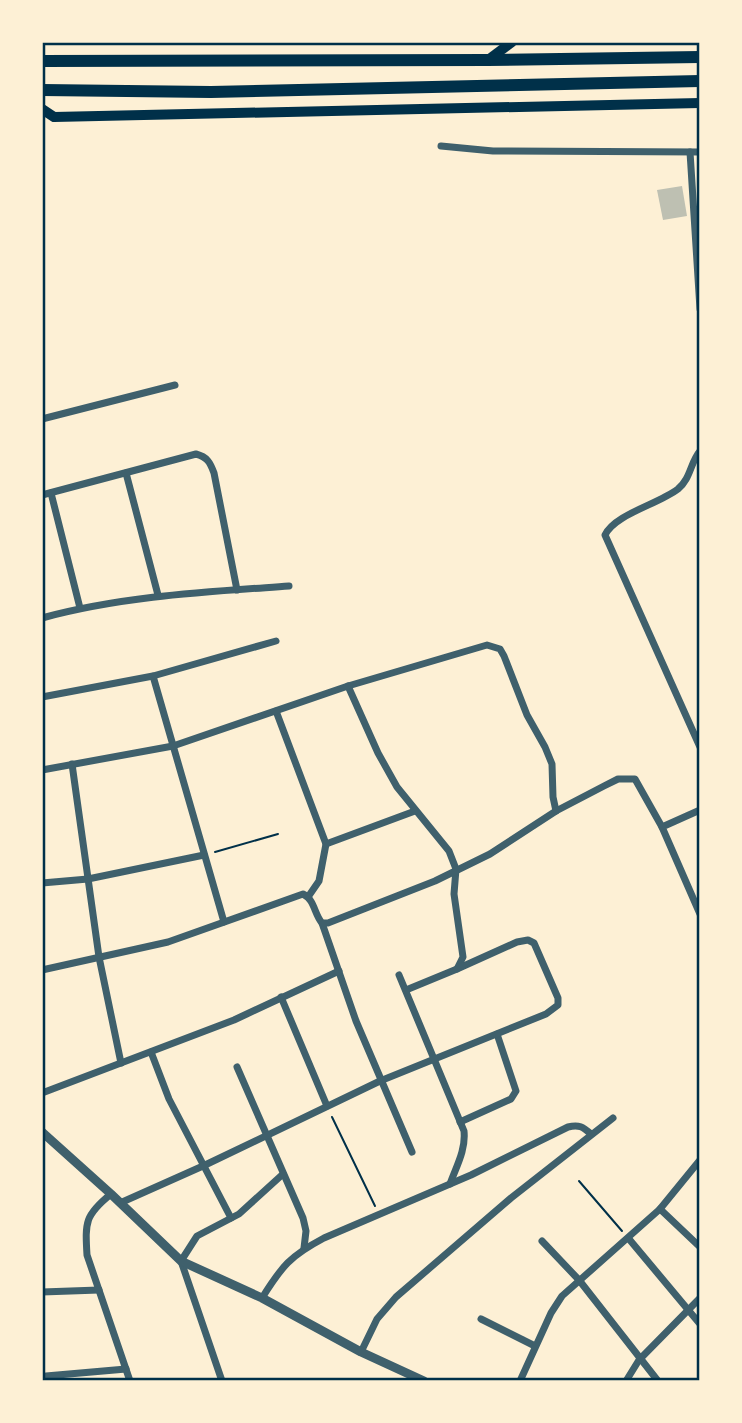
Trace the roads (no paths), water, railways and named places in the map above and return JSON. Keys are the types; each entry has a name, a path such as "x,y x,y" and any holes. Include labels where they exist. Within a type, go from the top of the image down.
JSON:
{"highway":[{"path":"42,61 700,57"},
{"path":"42,90 211,92 700,81"}],"main road":[{"path":"488,60 512,42"},
{"path":"42,109 48,117 700,103"}],"street":[{"path":"440,146 493,152 700,152"},
{"path":"690,152 700,309"},
{"path":"42,419 175,385"},
{"path":"700,451 688,478 680,488 613,525 605,535 700,747"},
{"path":"80,608 46,494 196,454 205,456 211,463 237,590"},
{"path":"125,473 158,595"},
{"path":"42,618 80,608 158,595 289,586"},
{"path":"42,697 153,676 276,641"},
{"path":"42,771 173,746 348,686 477,646 488,645 500,649 527,715 552,764 556,811"},
{"path":"153,676 224,922"},
{"path":"348,686 378,753 397,787 449,851 456,869 454,894 463,957 457,969"},
{"path":"276,711 326,845 319,881 308,897"},
{"path":"72,764 99,957 121,1063"},
{"path":"322,923 334,921 435,881 490,854 556,811 604,786 628,777 635,779 641,786 700,914"},
{"path":"662,827 700,810"},
{"path":"326,845 415,811"},
{"path":"42,883 88,879 204,855"},
{"path":"42,970 168,942 298,895 308,897"},
{"path":"308,897 322,923 380,1081 412,1152"},
{"path":"120,1203 380,1081 546,1014 558,1005 558,998 534,943 528,940 406,989"},
{"path":"42,1093 234,1020 340,971"},
{"path":"399,975 460,1122 465,1141 450,1184"},
{"path":"281,997 327,1106"},
{"path":"460,1122 511,1099 516,1091 496,1034"},
{"path":"151,1052 169,1099 231,1219"},
{"path":"237,1067 303,1218 306,1231 304,1248"},
{"path":"361,1352 377,1319 396,1297 512,1198 613,1118"},
{"path":"262,1298 281,1268 304,1248 324,1238 450,1184 568,1127 583,1127 591,1134"},
{"path":"42,1132 46,1142 111,1194 181,1261 262,1298 361,1352 424,1381"},
{"path":"520,1381 562,1296 660,1209 700,1160"},
{"path":"222,1381 181,1261 191,1241 231,1219 283,1174"},
{"path":"111,1194 94,1208 89,1217 87,1255 131,1381"},
{"path":"660,1209 700,1247"},
{"path":"628,1239 700,1324"},
{"path":"542,1241 579,1280 658,1381"},
{"path":"42,1292 99,1290"},
{"path":"626,1381 639,1360 688,1307 700,1298"},
{"path":"481,1319 535,1346"},
{"path":"48,1381 46,1376 126,1369"}]}
